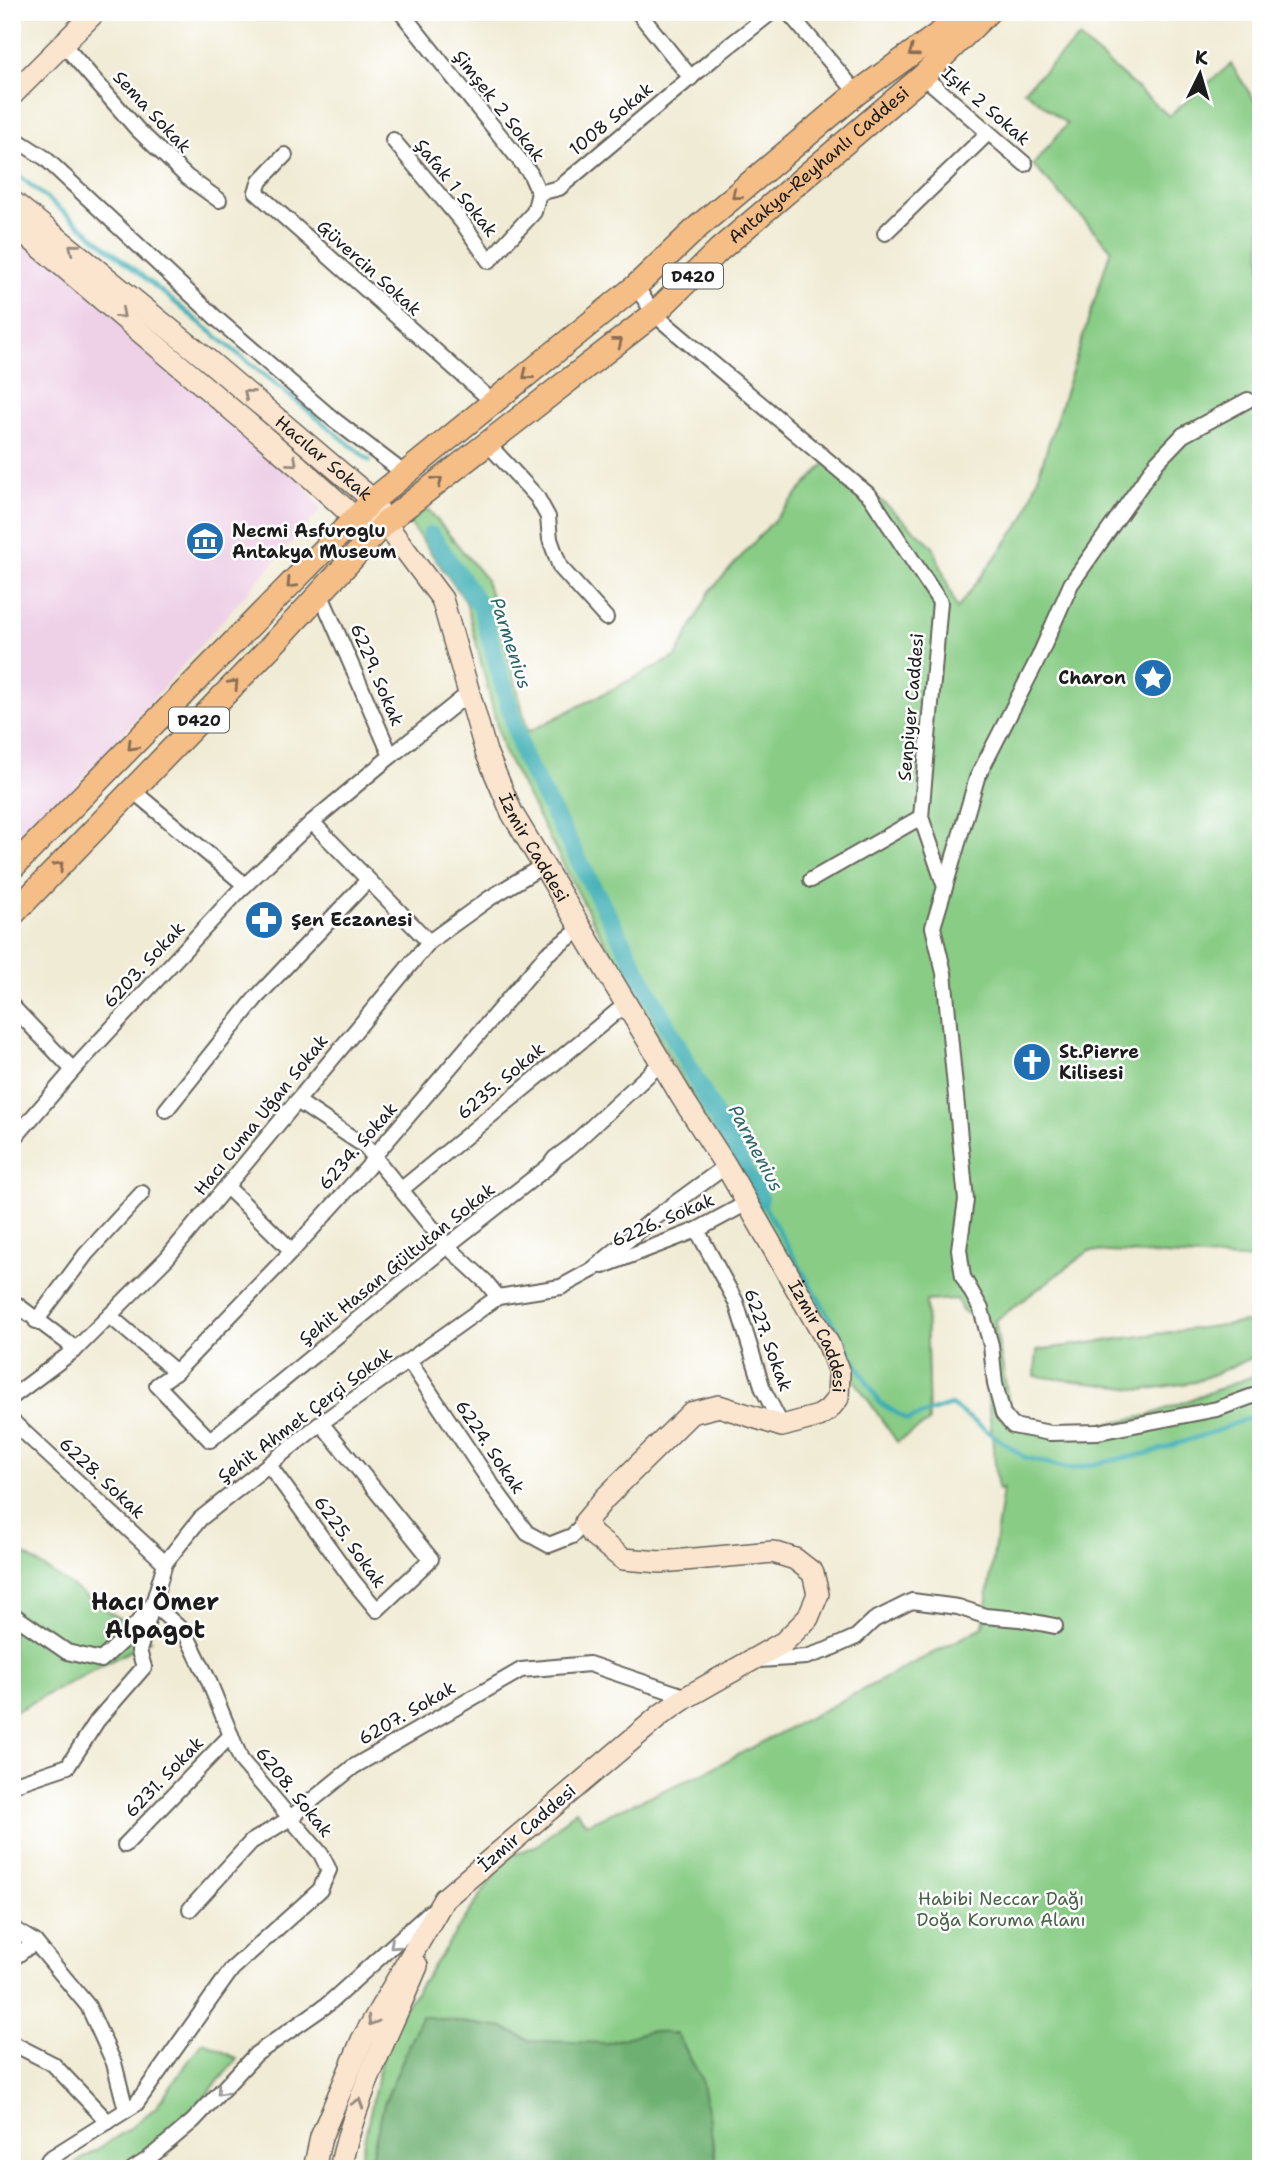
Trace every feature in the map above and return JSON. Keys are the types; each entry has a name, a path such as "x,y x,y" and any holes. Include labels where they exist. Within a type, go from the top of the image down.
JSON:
{"main road":[{"name":"Antakya-Reyhanlı Caddesi","path":"373,500 636,286 699,226 857,93 969,12"},
{"name":"Antakya-Reyhanlı Caddesi","path":"385,523 654,314 719,250 923,76 988,12"},
{"name":"D420","path":"12,868 373,500"},
{"name":"D420","path":"12,915 385,523"}],"street":[{"path":"16,85 95,12"},
{"name":"Şimşek 2 Sokak","path":"401,12 530,173 539,193"},
{"path":"638,12 691,78"},
{"name":"1008 Sokak","path":"539,193 559,188 772,12"},
{"path":"788,12 857,93"},
{"name":"Sema Sokak","path":"63,44 137,129 187,177 219,200"},
{"name":"Işık 2 Sokak","path":"923,76 1024,164"},
{"path":"885,233 988,133"},
{"path":"12,137 45,158 216,318 333,419 405,474"},
{"name":"Şafak 1 Sokak","path":"393,140 462,222 489,261 534,212 539,193"},
{"name":"Güvercin Sokak","path":"285,155 260,181 256,192 493,402"},
{"name":"Hacılar Sokak","path":"12,201 209,361 373,500 385,523"},
{"name":"Hacılar Sokak","path":"12,223 277,448 355,518 385,523"},
{"name":"Senpiyer Caddesi","path":"636,286 654,314 870,496 940,602 921,817 945,887"},
{"path":"1248,400 1183,435 1157,462 1071,583 1038,659 977,778 933,927 944,973 966,1200 959,1249 963,1277 981,1309 991,1345 995,1384 1003,1414 1013,1426 1050,1433 1098,1432 1217,1409 1261,1393"},
{"path":"487,443 537,497 548,517 550,539 560,567 606,618"},
{"name":"İzmir Caddesi","path":"385,523 442,599 486,752 512,813 661,1063 726,1166 829,1345 839,1373 838,1398 819,1416 782,1426"},
{"name":"6229. Sokak","path":"320,593 391,756"},
{"path":"429,942 312,822 469,693"},
{"path":"132,790 244,886"},
{"path":"811,880 921,817"},
{"name":"6203. Sokak","path":"12,1141 73,1070 244,886 312,822"},
{"name":"Hacı Cuma Uğan Sokak","path":"12,1397 76,1349 111,1317 167,1258 228,1188 429,942 490,898 544,865"},
{"path":"166,1110 255,999 368,881"},
{"name":"6234. Sokak","path":"157,1385 176,1372 292,1251 368,1167 375,1155 547,954 582,928"},
{"name":"6235. Sokak","path":"402,1189 626,1003"},
{"path":"12,1006 73,1070"},
{"name":"Şehit Hasan Gültutan Sokak","path":"157,1385 210,1440 549,1166 661,1063"},
{"path":"297,1101 345,1131 375,1155 447,1246 486,1282 498,1297"},
{"name":"Şehit Ahmet Çerçi Sokak","path":"12,1785 68,1766 97,1721 144,1667 139,1651 165,1563 200,1519 321,1423 498,1297 561,1287 592,1270 652,1220 726,1166"},
{"path":"228,1188 292,1251"},
{"path":"36,1321 86,1254 142,1193"},
{"name":"6226. Sokak","path":"592,1270 696,1230 747,1203"},
{"name":"6227. Sokak","path":"696,1230 736,1302 763,1389 782,1426"},
{"path":"12,1301 76,1349"},
{"path":"111,1317 176,1372"},
{"name":"6224. Sokak","path":"409,1361 527,1533 549,1545 572,1536 585,1522"},
{"path":"585,1522 605,1498 691,1413 719,1406 782,1426"},
{"name":"6228. Sokak","path":"12,1421 165,1563"},
{"name":"6225. Sokak","path":"269,1465 377,1610 431,1559 321,1423"},
{"name":"İzmir Caddesi","path":"314,2169 321,2137 362,2040 444,1899 662,1714 784,1642 808,1618 818,1594 813,1573 795,1559 772,1552 661,1562 623,1559 593,1535 585,1522"},
{"path":"751,1661 806,1657 827,1650 856,1637 874,1620 912,1601 958,1607 985,1616 1055,1626"},
{"path":"12,1614 67,1652 101,1660 123,1640 153,1604"},
{"name":"6208. Sokak","path":"44,2169 49,2160 136,2104 232,1969 320,1890 329,1870 321,1854 240,1760 208,1678 186,1634 153,1604"},
{"name":"6207. Sokak","path":"190,1909 251,1842 289,1819 352,1767 521,1670 589,1664 687,1697"},
{"name":"6231. Sokak","path":"125,1845 231,1735"},
{"path":"133,2169 150,2165 256,2054 328,2004 444,1899"},
{"name":"İzmir Caddesi","path":"340,2169 365,2083 389,2033 444,1899"},
{"path":"12,1928 35,1942 88,2006 114,2063 126,2110"},
{"path":"12,1959 35,1942"},
{"path":"12,2043 53,2064 108,2122"}],"shaded area":[{"path":"12,239 50,245 287,459 321,509 12,859"}],"green space":[{"name":"Habibi Neccar Dağı Doğa Koruma Alanı","path":"1079,38 1169,116 1231,64 1261,111 1261,1264 1259,1260 1089,1251 995,1321 1012,1424 1029,1433 1101,1425 1147,1416 1261,1373 1261,2169 358,2169 387,2034 506,1858 538,1845 576,1810 586,1824 701,1774 983,1627 1003,1489 998,1490 979,1319 962,1311 957,1299 926,1301 929,1422 897,1442 837,1355 594,923 503,750 466,602 409,522 428,509 485,578 501,625 528,732 676,657 710,591 831,457 933,546 957,609 1025,517 1111,249 1033,165 1067,124 1024,90"},
{"path":"1261,1320 1261,1354 1195,1382 1143,1390 1035,1376 1037,1350"},
{"path":"12,1546 151,1640 12,1713"},
{"path":"421,2016 503,2028 532,2041 607,2043 649,2031 677,2034 701,2078 718,2169 368,2169 384,2104"},
{"path":"203,2041 237,2059 200,2103 153,2151 125,2168 66,2169 129,2129 155,2108"}],"waterway":[{"path":"12,170 370,461"},
{"name":"Parmenius","path":"431,535 481,607 524,758 760,1199"},
{"name":"Parmenius","path":"760,1199 879,1402 907,1420 951,1405 1024,1457 1070,1469 1149,1453 1261,1413"}],"place":[{"name":"Necmi Asfuroglu Antakya Museum","path":"205,541"},
{"name":"Charon","path":"1153,678"},
{"name":"Şen Eczanesi","path":"264,920"},
{"name":"St.Pierre Kilisesi","path":"1032,1062"}],"district":[{"name":"Hacı Ömer Alpagot","path":"155,1616"}]}
